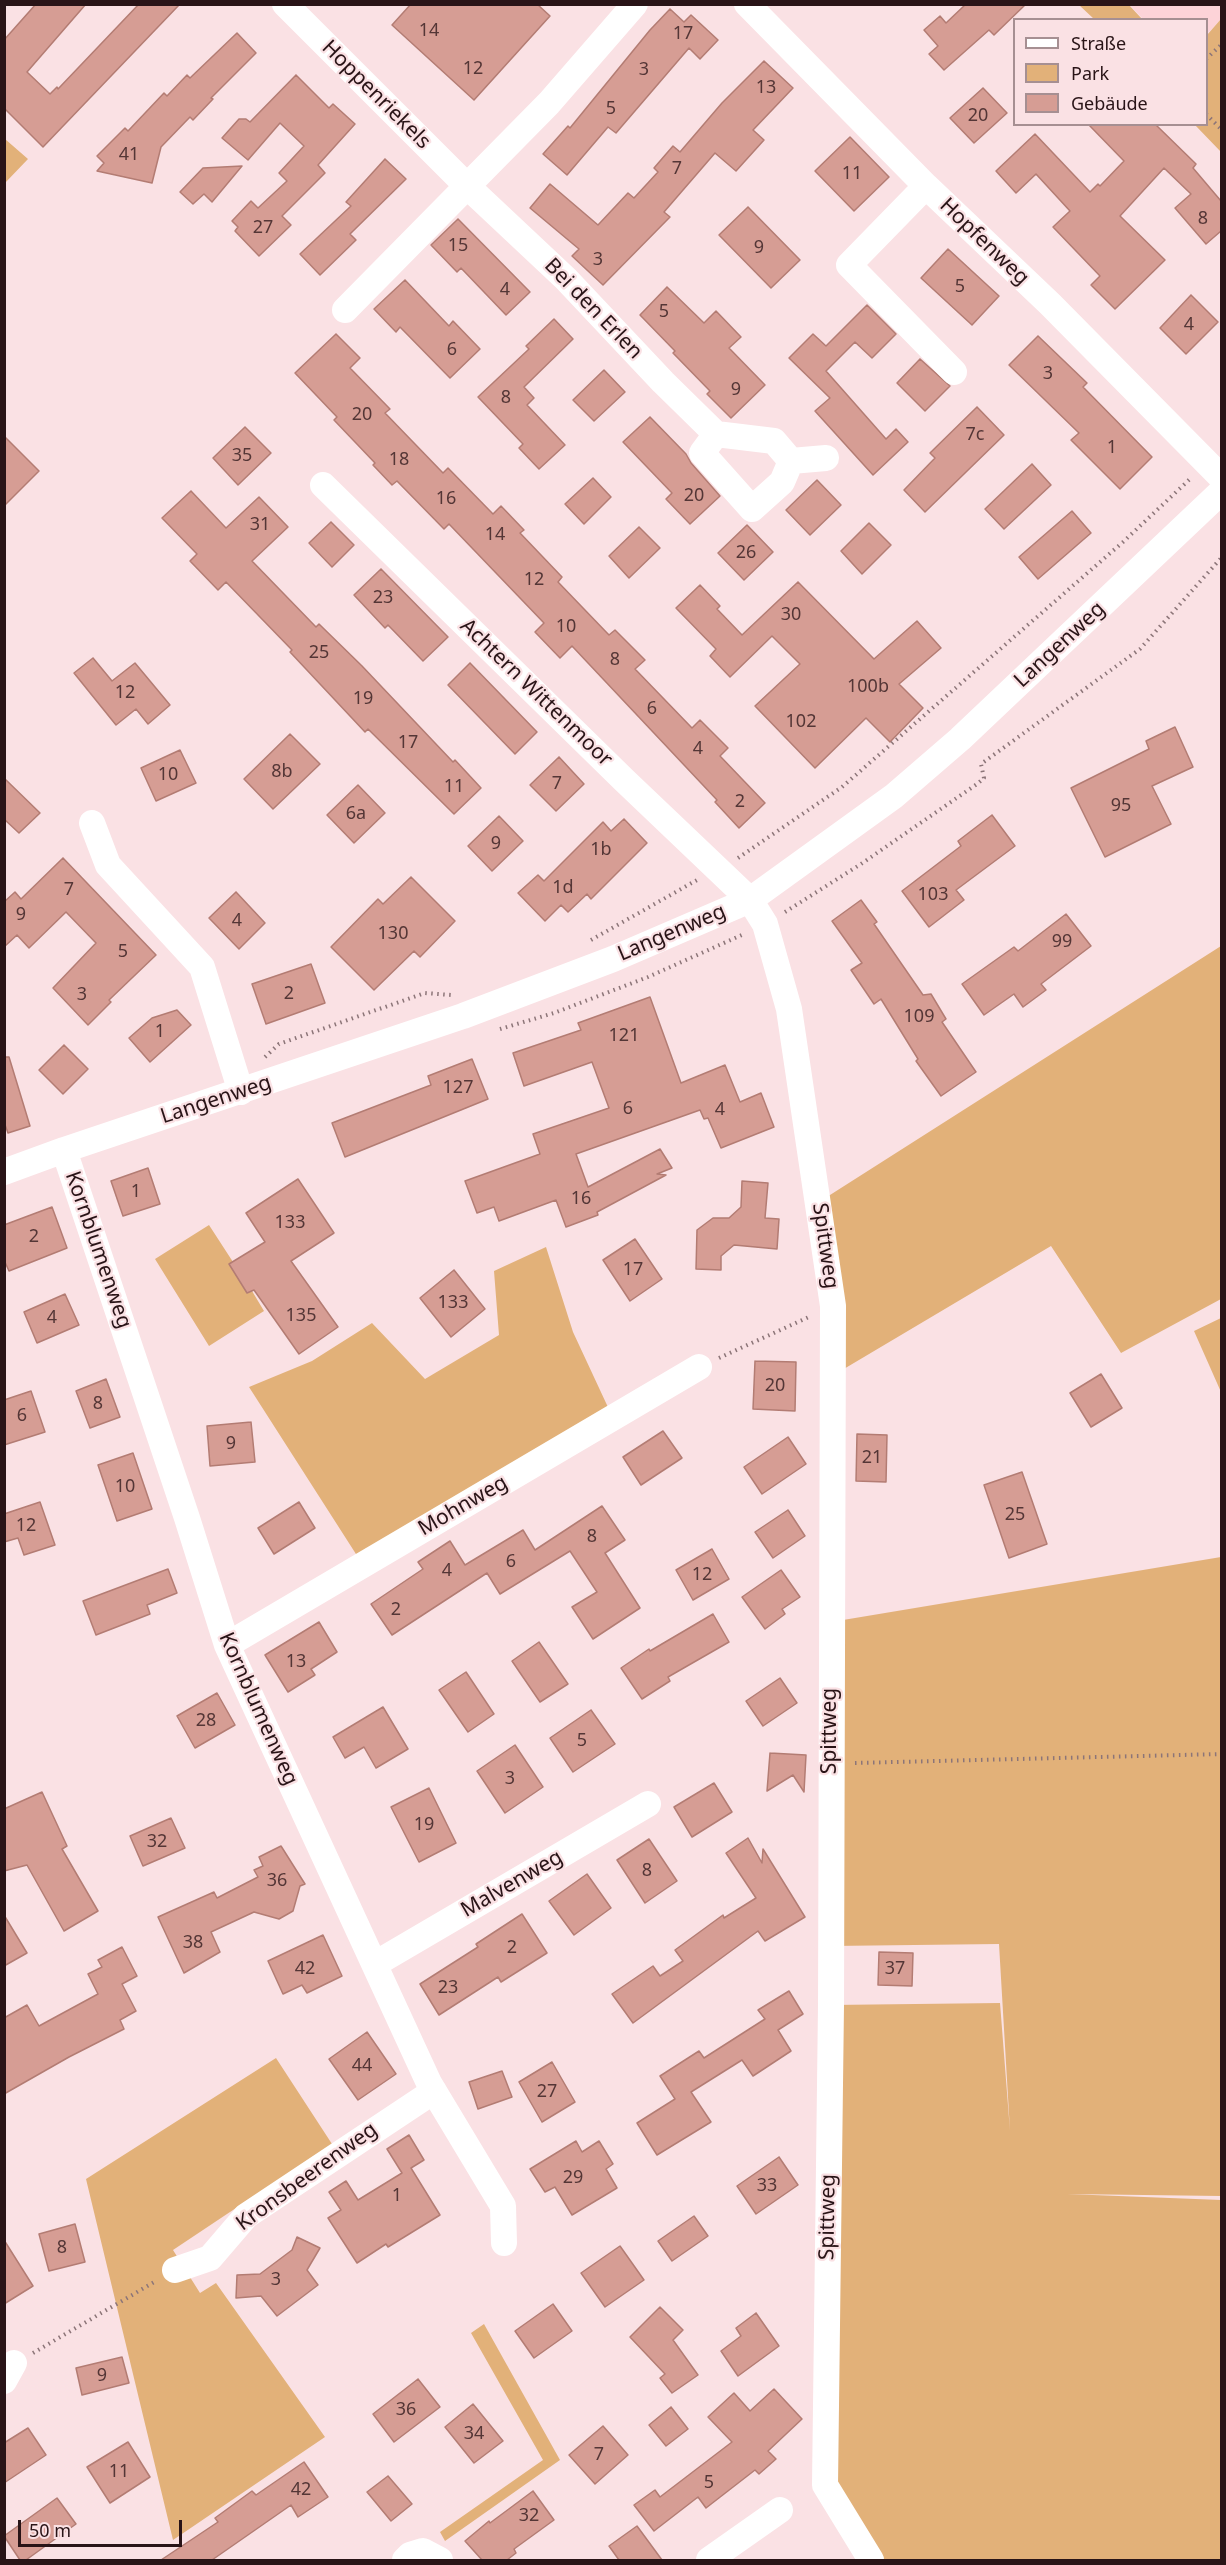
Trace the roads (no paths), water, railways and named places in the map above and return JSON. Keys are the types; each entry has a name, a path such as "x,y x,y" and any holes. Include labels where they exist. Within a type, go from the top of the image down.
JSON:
{"street":[{"name":"Hoppenriekels","path":"285,4 467,186"},
{"path":"345,309 549,103 635,4"},
{"name":"Hopfenweg","path":"747,4 926,186 1050,303 1214,470"},
{"name":"Bei den Erlen","path":"467,186 567,279 663,382 716,434"},
{"path":"926,186 849,265 954,372"},
{"path":"716,434 774,441 791,461 782,482 752,509 702,453 716,434"},
{"path":"791,461 826,458"},
{"name":"Achtern Wittenmoor","path":"323,485 750,900"},
{"name":"Langenweg","path":"4,1172 238,1084 546,986 750,900 894,796 952,746 1221,491"},
{"path":"92,823 108,865 202,967 238,1084"},
{"name":"Spittweg","path":"750,900 765,924 789,1009 833,1306 831,2005 825,2485 872,2560"},
{"name":"Kornblumenweg","path":"64,1150 184,1507 226,1645 434,2091 503,2206 504,2243"},
{"name":"Mohnweg","path":"226,1645 699,1367"},
{"name":"Malvenweg","path":"375,1964 648,1804"},
{"name":"Kronsbeerenweg","path":"175,2270 210,2258 246,2216 434,2091"},
{"path":"708,2560 780,2510"},
{"path":"405,2560 410,2555 423,2551 441,2560"}]}
